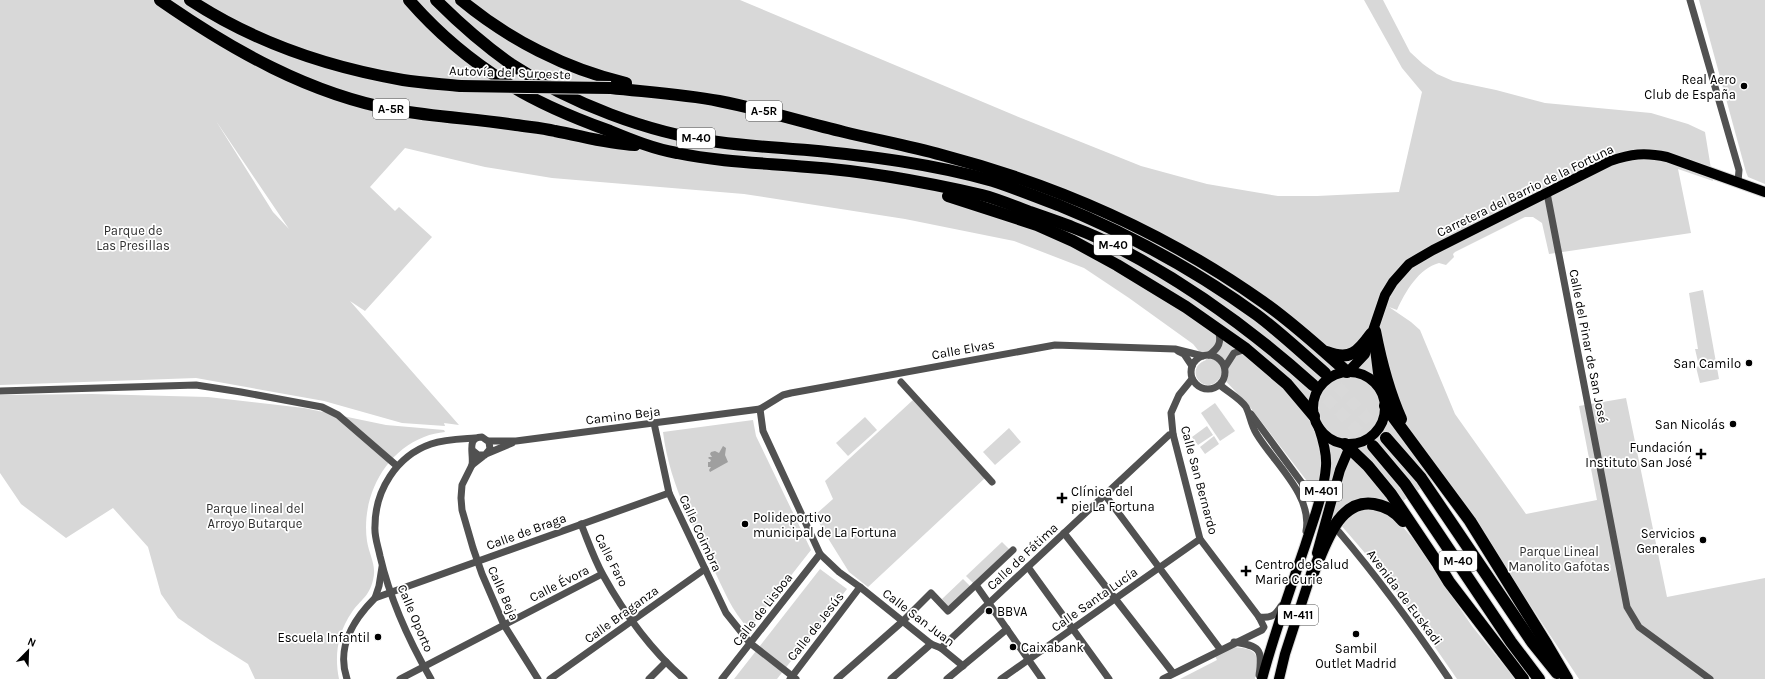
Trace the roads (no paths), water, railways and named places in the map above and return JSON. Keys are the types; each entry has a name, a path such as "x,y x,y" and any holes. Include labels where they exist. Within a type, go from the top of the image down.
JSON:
{"highway":[{"name":"A-5R","path":"160,0 196,25 264,65 337,96 396,110 493,121 553,130 613,144 646,145"},
{"name":"Autovía del Suroeste","path":"190,0 241,30 275,46 348,69 404,80 461,86 611,88 686,95 768,111 842,132"},
{"name":"M-40","path":"409,0 420,13 460,49 505,83 565,114 646,145 676,153 746,163 808,167 881,175 985,196 1061,223 1114,245 1202,298 1247,329 1312,385"},
{"name":"M-40","path":"436,0 465,29 511,64 575,99 648,126 682,136 717,142 884,158 935,168 991,181 1016,189 1106,225 1192,271 1258,316 1325,373"},
{"path":"461,0 479,14 533,47 568,64 604,78 686,95"},
{"name":"A-5R","path":"842,132 878,144 959,166 991,181"},
{"path":"842,132 942,155 1028,181 1070,197 1180,249 1224,275 1265,303 1347,372"},
{"path":"881,175 901,185 960,199 1037,225 1073,241 1117,265 1217,328 1246,349 1287,384 1314,416"},
{"path":"1323,351 1340,356 1350,355 1361,348 1373,332"},
{"path":"1373,332 1388,388 1411,442"},
{"path":"1385,406 1470,521 1548,645 1566,679"},
{"name":"M-40","path":"1386,438 1421,478 1532,642 1562,679"},
{"path":"1349,445 1391,494 1438,564 1448,582 1523,679"},
{"name":"M-40","path":"1372,446 1405,484 1511,642 1539,679"},
{"path":"1312,575 1339,518 1353,507 1371,504 1379,505 1394,512 1402,519 1438,564"}],"main road":[{"name":"Carretera del Barrio de la Fortuna","path":"1347,372 1365,354 1377,316 1392,282 1410,264 1433,250 1610,161 1635,154 1651,154 1667,157 1765,192"},
{"name":"Carretera del Barrio de la Fortuna","path":"1373,332 1381,391"},
{"path":"1347,372 1366,376 1374,382 1381,391 1385,406 1384,419 1377,431 1367,440 1349,445 1332,440 1319,428 1314,416 1314,400 1321,386 1330,378 1347,372"},
{"name":"M-401","path":"1262,679 1315,512 1326,466 1324,442 1319,428"},
{"path":"1312,575 1336,485 1349,445"},
{"name":"M-411","path":"1279,679 1285,654 1312,575"}],"street":[{"path":"1690,0 1739,170 1738,182"},
{"name":"Calle del Pinar de San José","path":"1547,193 1627,607 1639,627 1710,679"},
{"path":"1192,366 1197,360 1206,356 1217,348 1220,342 1217,328"},
{"name":"Calle Elvas","path":"760,409 783,395 791,393 1055,345 1175,348 1206,356"},
{"path":"1175,348 1184,354 1192,366 1192,379 1195,384 1204,389 1210,390 1220,385 1225,377 1224,367 1218,358 1206,356"},
{"path":"1224,367 1234,353 1246,349"},
{"name":"Calle San Bernardo","path":"1192,379 1179,395 1172,413 1173,434 1200,539 1261,620"},
{"path":"901,382 992,482"},
{"path":"0,391 196,385 322,407 338,416 397,466"},
{"path":"1220,385 1245,406 1313,498"},
{"path":"1245,406 1255,432 1304,503 1308,521 1302,553"},
{"path":"760,409 763,431 820,554"},
{"name":"Camino Beja","path":"489,441 516,441 760,409"},
{"name":"Calle Coimbra","path":"654,423 669,493 726,613 750,643 792,678"},
{"name":"Calle de Fátima","path":"940,648 1169,435 1173,434"},
{"path":"472,450 478,455 486,454 490,448 489,441 484,437 475,438 471,443 473,458 472,465"},
{"name":"Calle Oporto","path":"431,679 390,591 375,536 375,517 380,495 388,478 397,466 415,451 430,444 475,438"},
{"path":"472,465 486,454 516,441"},
{"name":"Calle Beja","path":"472,465 462,485 461,498 462,510 477,561 504,625 538,679"},
{"name":"Calle de Braga","path":"375,598 390,591 669,493"},
{"path":"1105,495 1220,649"},
{"name":"Calle Faro","path":"581,524 602,574 632,621 666,662 684,679"},
{"name":"Avenida de Euskadi","path":"1339,532 1378,577 1410,620 1449,679"},
{"path":"1064,533 1174,673"},
{"name":"Calle Santa Lucía","path":"1001,679 1200,539"},
{"path":"837,679 931,593 948,611 1013,550"},
{"name":"Calle San Juan","path":"820,554 844,576 903,620 931,644 940,648 963,666"},
{"name":"Calle de Lisboa","path":"722,679 820,554"},
{"name":"Calle Oporto","path":"375,598 379,586 382,564"},
{"path":"1028,567 1109,679"},
{"name":"Calle Braganza","path":"550,679 705,569"},
{"name":"Calle Évora","path":"400,679 602,574"},
{"path":"976,585 1042,679"},
{"name":"Calle de Jesús","path":"792,678 860,587"},
{"path":"1163,679 1234,642 1262,630 1264,627 1261,620 1276,614 1292,587"},
{"path":"347,679 344,671 344,653 348,636 353,622 361,611 375,598"},
{"path":"947,679 1007,629"},
{"path":"1234,642 1249,645 1260,653 1262,659 1259,679"},
{"path":"891,679 931,644"},
{"path":"1284,679 1285,654"},
{"path":"649,679 666,662"}],"tunnel":[{"path":"1325,373 1386,438"},
{"path":"1313,385 1373,446"}],"place":[{"name":"Real Aero Club de España","path":"1744,86"},
{"name":"San Camilo","path":"1749,363"},
{"name":"San Nicolás","path":"1733,424"},
{"name":"Fundación Instituto San José","path":"1701,454"},
{"name":"Clínica del pie La Fortuna","path":"1062,498"},
{"name":"Polideportivo municipal de La Fortuna","path":"745,524"},
{"name":"Servicios Generales","path":"1703,540"},
{"name":"Centro de Salud Marie Curie","path":"1246,571"},
{"name":"BBVA","path":"989,611"},
{"name":"Sambil Outlet Madrid","path":"1356,634"},
{"name":"Escuela Infantil","path":"378,637"},
{"name":"Caixabank","path":"1013,647"}],"park label":[{"name":"Parque de Las Presillas","path":"133,238"},
{"name":"Parque lineal del Arroyo Butarque","path":"255,516"},
{"name":"Parque Lineal Manolito Gafotas","path":"1559,558"}]}
